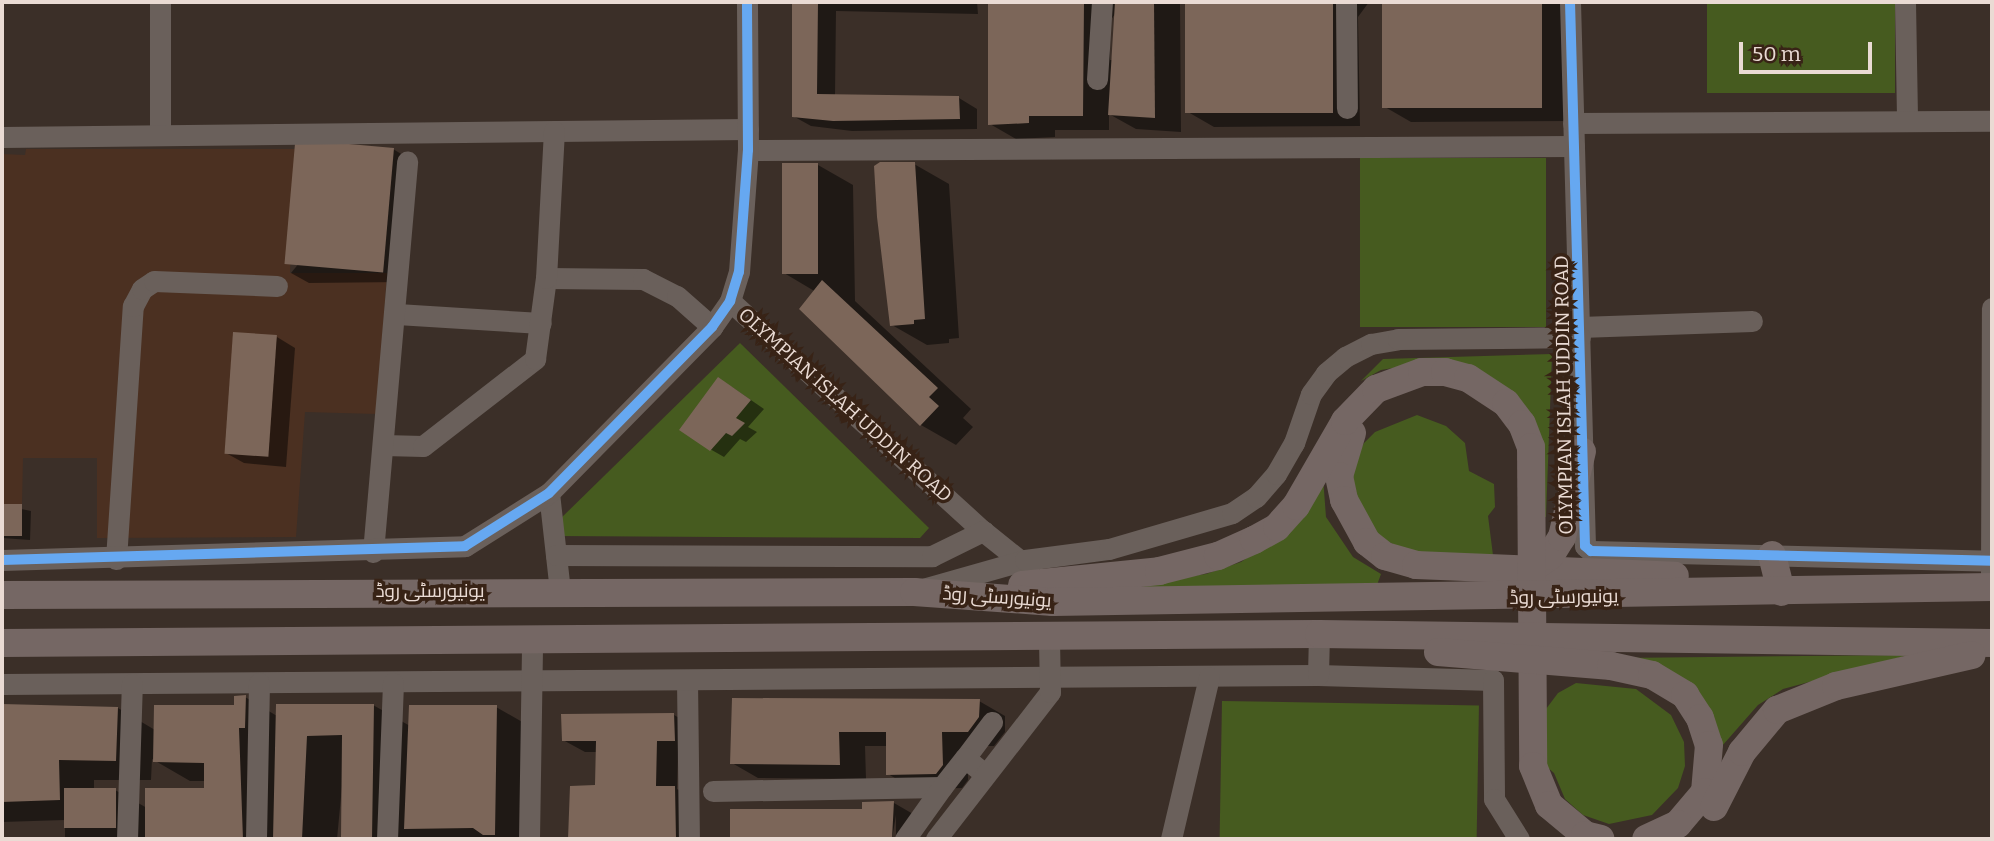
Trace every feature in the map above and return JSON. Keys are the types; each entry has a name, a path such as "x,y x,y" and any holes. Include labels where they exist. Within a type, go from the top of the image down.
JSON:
{"main road":[{"path":"1039,582 1159,571 1218,556 1277,527 1313,483 1357,405 1398,377 1445,372 1487,388 1522,424 1525,466 1525,765 1520,786 1535,816 1562,839"},
{"path":"1525,466 1502,425 1475,398 1439,387 1418,387 1395,391 1366,412 1343,452 1339,476 1352,522 1367,542 1385,555 1416,565 1695,576 1743,592"},
{"path":"1531,569 1550,556 1562,537 1582,451"},
{"path":"1772,555 1781,592"},
{"name":"یونیورسٹی روڈ","path":"2,595 560,591 914,592 1039,582 1781,592 1991,573"},
{"name":"یونیورسٹی روڈ","path":"2,643 532,643 1319,634 1992,643"},
{"path":"1319,634 1388,649 1611,666 1652,675 1685,695 1700,718 1709,745 1705,792 1678,824 1646,839"},
{"path":"1687,839 1707,817 1742,752 1777,710 1836,686 1894,671 1992,654"},
{"path":"1525,765 1549,805 1585,835 1601,839"}],"street":[{"path":"160,2 160,134"},
{"name":"OLYMPIAN ISLAH UDDIN ROAD","path":"747,2 748,139 739,272 730,301 1039,582"},
{"path":"1097,79 1102,2"},
{"path":"1346,2 1347,108"},
{"name":"OLYMPIAN ISLAH UDDIN ROAD","path":"1570,2 1585,546 1591,551 1772,555 1991,573"},
{"path":"1905,2 1907,120"},
{"path":"1573,124 1992,121"},
{"path":"383,445 424,446 535,359 547,278 554,131"},
{"path":"2,137 554,131 748,139 1574,146"},
{"path":"373,552 397,314 407,161"},
{"path":"547,278 643,278 677,296 712,327"},
{"path":"116,559 133,306 142,289 153,281 276,286"},
{"path":"2,560 373,552 465,546 549,493 712,327 730,301"},
{"path":"1991,573 1992,308"},
{"path":"397,314 541,323"},
{"path":"1039,582 1109,550 1232,513 1256,497 1276,474 1294,443 1311,394 1326,373 1345,357 1371,344 1398,339 1580,332 1752,321"},
{"path":"549,493 560,591"},
{"path":"556,555 932,556 983,531"},
{"path":"1318,676 1319,634"},
{"path":"936,839 1050,692 1049,638"},
{"path":"529,839 532,643"},
{"path":"2,684 1050,680 1318,676 1493,680 1493,799 1518,839"},
{"path":"1171,839 1209,677"},
{"path":"687,680 688,839"},
{"path":"256,839 259,683"},
{"path":"387,839 393,683"},
{"path":"127,839 132,684"},
{"path":"905,839 992,722"},
{"path":"965,758 985,774"},
{"path":"713,791 942,787"}],"shaded area":[{"path":"26,149 295,149 290,273 387,273 377,414 305,412 296,537 97,538 97,458 23,458 22,504 2,504 2,154 25,155"}],"green space":[{"path":"1707,2 1895,2 1895,93 1707,93"},
{"path":"1360,158 1546,158 1546,327 1360,327"},
{"path":"740,343 929,528 920,538 555,536 556,523"},
{"path":"1552,354 1546,517 1541,517 1534,433 1429,362 1381,370 1361,381 1383,359"},
{"path":"1417,415 1446,426 1465,443 1469,471 1494,484 1495,507 1488,516 1494,563 1428,559 1379,538 1351,495 1353,463 1364,443 1375,432"},
{"path":"1322,464 1326,517 1353,557 1381,574 1377,585 1140,591 1146,582 1206,574 1241,562 1270,542"},
{"path":"1909,655 1783,689 1758,705 1715,754 1698,709 1617,658"},
{"path":"1576,683 1636,689 1671,715 1684,742 1685,766 1678,788 1652,815 1609,824 1583,815 1565,799 1554,773 1540,761 1546,709 1558,693"},
{"path":"1222,701 1479,705 1477,839 1220,839"}],"building":[{"path":"792,2 818,2 817,94 959,96 960,119 833,121 792,117"},
{"path":"988,2 1084,2 1083,116 1029,116 1029,123 988,125"},
{"path":"1115,2 1154,2 1155,118 1108,115"},
{"path":"1185,2 1333,2 1333,113 1185,113"},
{"path":"1382,2 1542,2 1542,108 1382,108"},
{"path":"295,139 394,148 383,273 284,264"},
{"path":"880,162 915,162 925,319 914,320 914,324 890,326 877,217 874,166"},
{"path":"782,163 818,163 818,274 782,274"},
{"path":"822,280 938,388 929,397 939,406 920,426 799,309"},
{"path":"233,332 277,335 268,457 224,454"},
{"path":"718,377 751,400 736,418 745,423 732,436 726,433 710,451 679,430"},
{"path":"2,504 22,504 22,536 2,536"},
{"path":"246,695 245,728 239,728 243,839 145,839 145,788 204,788 204,763 153,762 154,705 234,705 234,696"},
{"path":"732,698 980,699 979,717 968,732 942,732 943,765 936,774 886,775 886,732 839,732 840,765 730,764"},
{"path":"2,704 118,707 116,761 59,760 60,800 2,802"},
{"path":"276,704 374,704 372,839 341,839 342,735 307,736 302,839 273,839"},
{"path":"409,705 497,705 495,835 483,835 473,828 404,829"},
{"path":"674,713 675,741 657,741 656,786 675,786 676,839 568,839 570,786 595,785 596,741 562,741 561,714"},
{"path":"64,788 116,788 116,828 64,828"},
{"path":"894,801 892,839 730,839 730,809 862,809 862,802"}],"cycle path":[{"path":"2,560 465,546 549,493 712,327 730,301 739,272 748,150 747,2"},
{"path":"1570,2 1585,546 1591,551 1992,561"}]}
